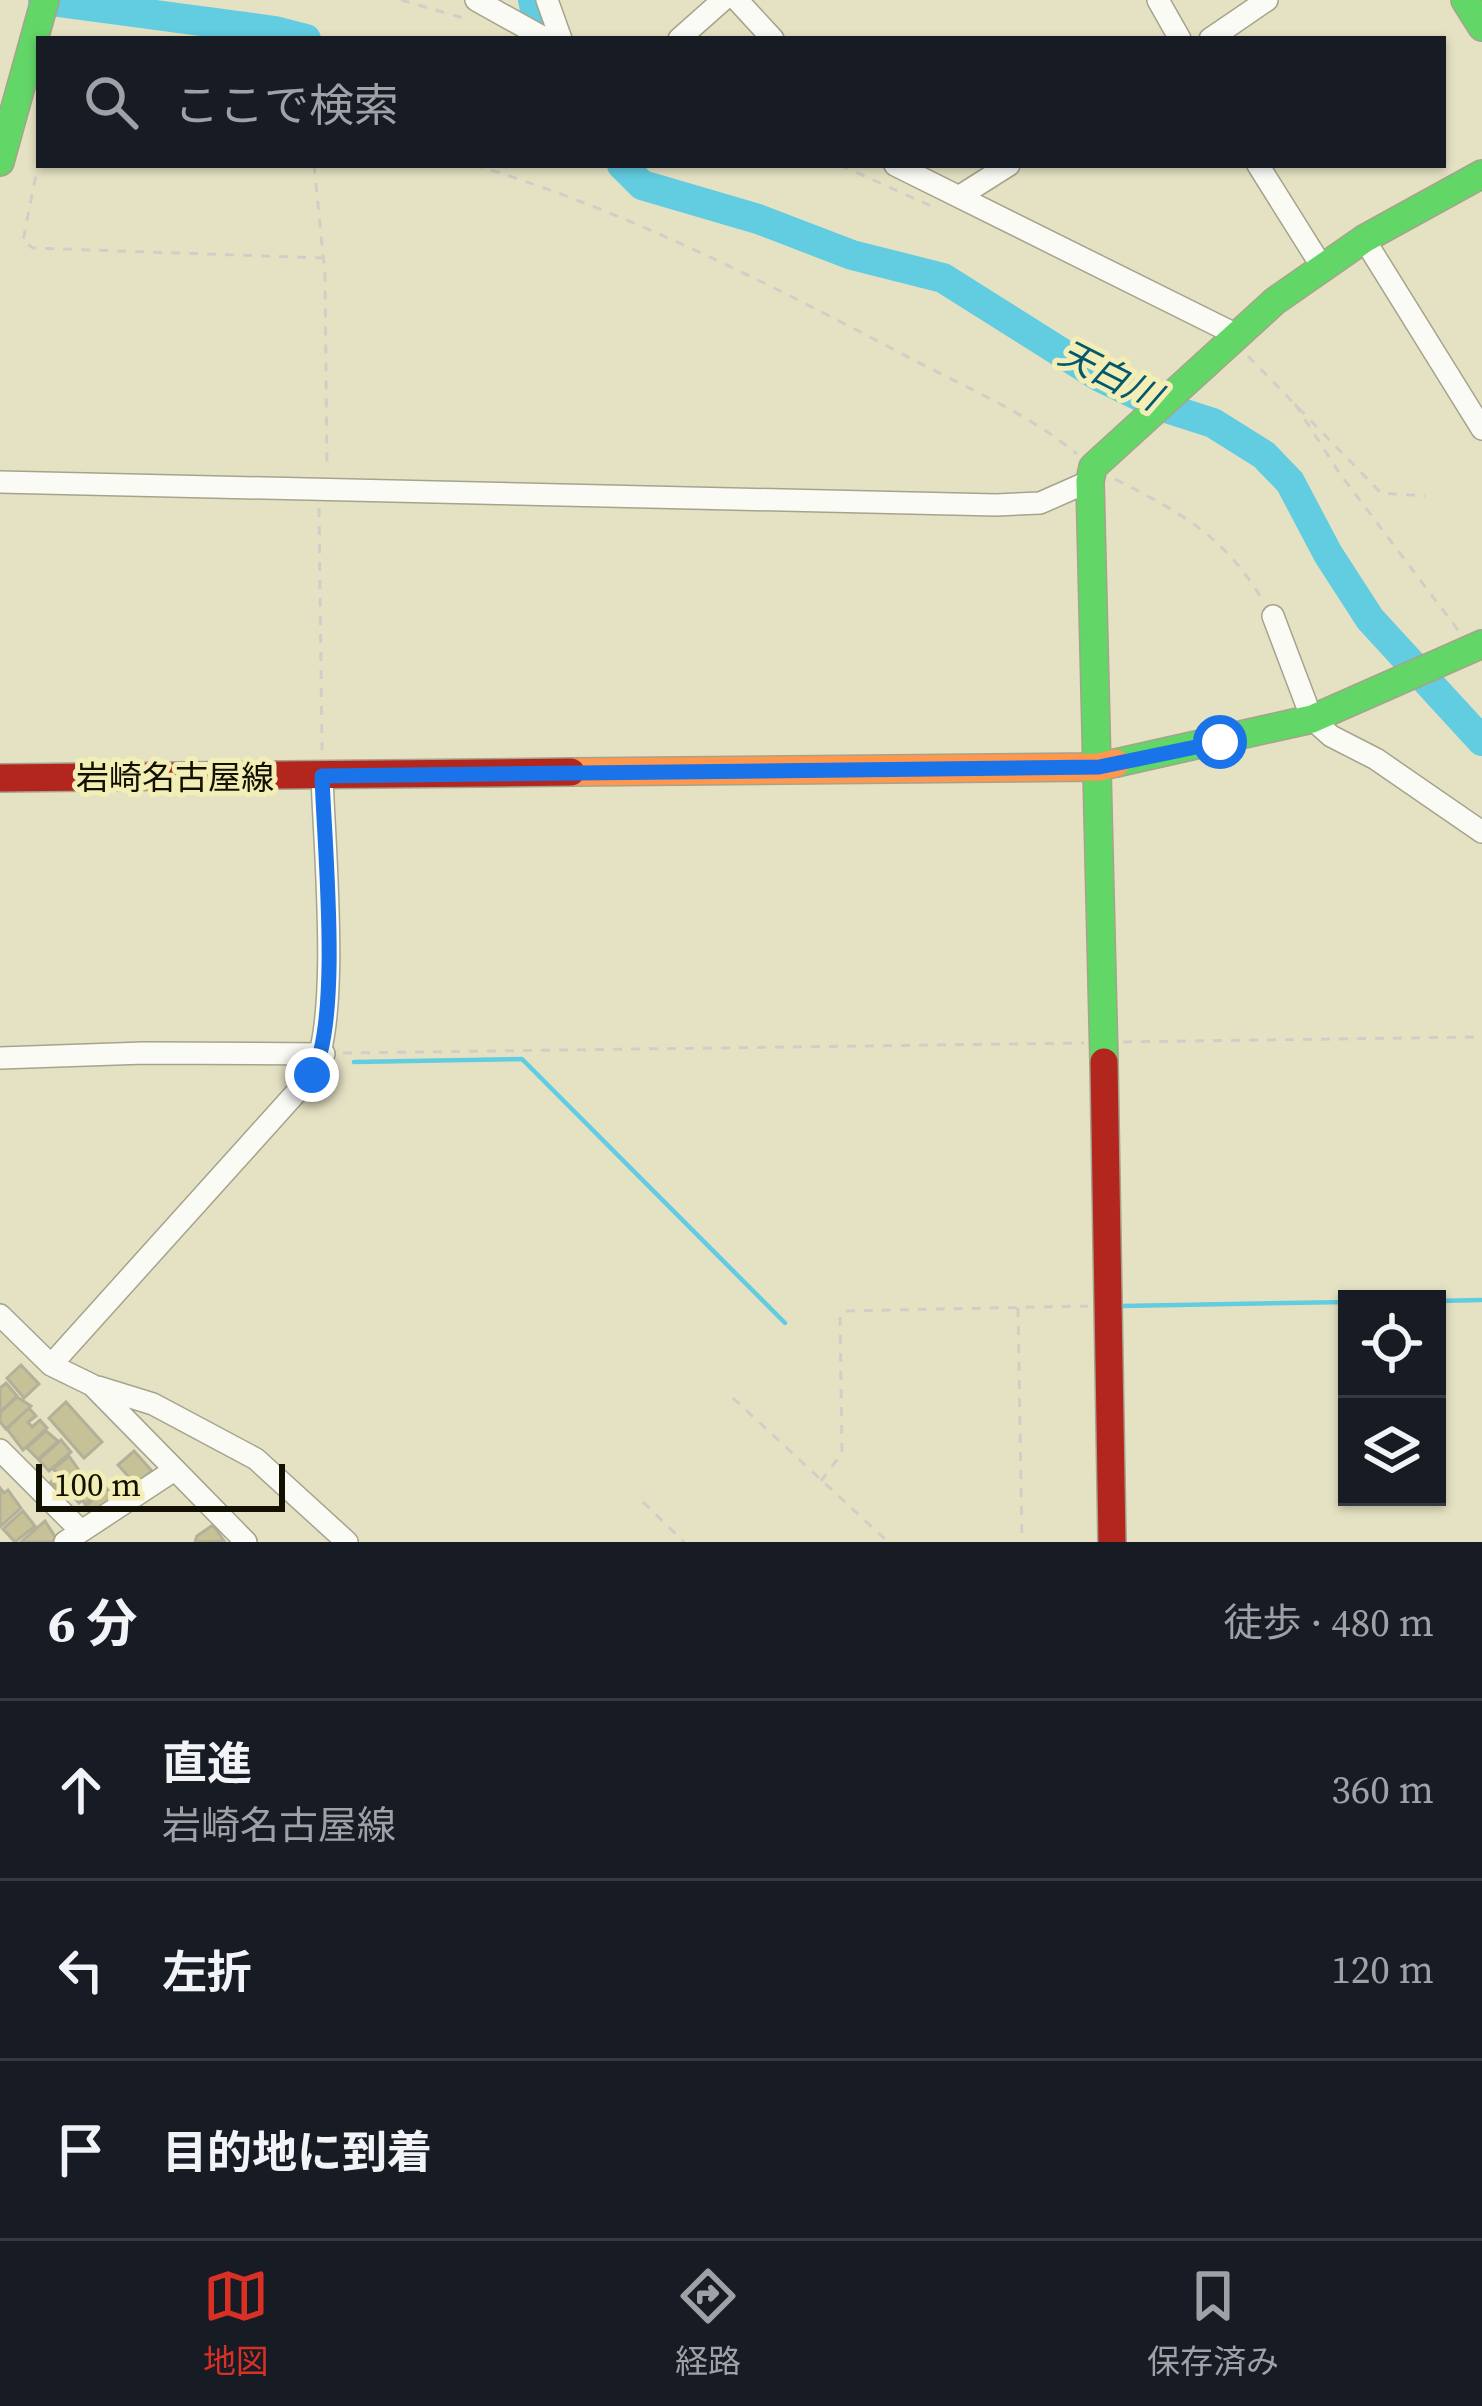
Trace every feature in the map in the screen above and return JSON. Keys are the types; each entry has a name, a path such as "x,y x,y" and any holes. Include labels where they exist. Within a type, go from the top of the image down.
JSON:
{"main road":[{"path":"0,162 45,0"},
{"path":"1465,0 1482,27"},
{"path":"1112,1542 1094,470 1275,301 1364,239 1482,174"},
{"name":"岩崎名古屋線","path":"0,778 1099,767 1312,718 1477,646"}],"street":[{"path":"476,0 538,35"},
{"path":"547,0 560,36"},
{"path":"682,36 723,0"},
{"path":"737,0 770,36"},
{"path":"1158,0 1178,36"},
{"path":"1214,36 1267,0"},
{"path":"901,168 1233,342"},
{"path":"960,196 1005,168"},
{"path":"1260,168 1322,267"},
{"path":"1364,239 1482,430"},
{"path":"0,482 996,505 1040,503 1094,470"},
{"path":"1273,616 1312,718 1331,736 1376,759 1482,832"},
{"path":"51,1365 312,1075 324,1054 328,981 322,776"},
{"path":"0,1058 324,1054"},
{"path":"0,1315 51,1365 92,1385 153,1404 256,1459 347,1542"},
{"path":"92,1385 246,1542"},
{"path":"0,1450 73,1537 173,1471"}],"path":[{"path":"401,0 486,26"},
{"path":"37,168 23,241 33,248 324,258"},
{"path":"314,168 324,258 327,471 319,509 322,776"},
{"path":"482,168 605,213 770,287 996,404 1064,443 1094,470 1209,532 1244,569 1273,616"},
{"path":"1233,342 1381,493 1425,496"},
{"path":"1291,398 1340,474 1477,646"},
{"path":"324,1054 1482,1037"},
{"path":"1018,1306 1022,1542"},
{"path":"821,1480 842,1453 840,1317 844,1311 1108,1306"},
{"path":"733,1398 888,1542"},
{"path":"643,1502 684,1542"}],"building":[{"path":"21,1365 39,1384 24,1398 7,1378"},
{"path":"6,1383 17,1396 0,1412 0,1388"},
{"path":"17,1397 31,1406 6,1429 0,1413"},
{"path":"66,1402 102,1442 84,1458 49,1418"},
{"path":"29,1408 36,1416 28,1422 32,1427 40,1420 47,1428 23,1450 7,1429"},
{"path":"46,1431 58,1441 38,1459 27,1448"},
{"path":"61,1440 71,1452 49,1471 39,1460"},
{"path":"134,1451 152,1471 136,1485 118,1465"},
{"path":"69,1456 85,1479 66,1496 51,1482 59,1475 53,1469"},
{"path":"94,1476 104,1487 85,1504 79,1503 73,1496"},
{"path":"0,1488 4,1493 8,1490 21,1508 0,1527"},
{"path":"106,1488 115,1500 93,1516 85,1507"},
{"path":"23,1511 35,1526 15,1542 3,1529"},
{"path":"45,1521 56,1538 52,1542 21,1542"},
{"path":"213,1525 224,1541 195,1542 197,1536"}],"waterway":[{"name":"天白川","path":"43,0 294,36"},
{"path":"533,0 540,36"},
{"name":"天白川","path":"625,168 642,185 758,219 852,255 943,278 1100,377 1160,406 1213,423 1264,455 1290,482 1370,619 1482,741"},
{"path":"354,1062 522,1059 785,1323"},
{"path":"1446,1301 1482,1300"},
{"path":"1122,1306 1338,1302"}],"traffic: fast":[{"path":"0,162 45,0"},
{"path":"1465,0 1482,27"},
{"path":"1104,1062 1093,467 1275,301 1364,239 1482,174"},
{"path":"1116,763 1312,719 1482,644"}],"traffic: slow":[{"path":"571,772 1099,767 1116,763"}],"traffic: jam":[{"path":"0,778 571,772"},
{"path":"1104,1062 1112,1542"}],"route":[{"path":"312,1075 324,1054 328,981 322,776 1099,767 1220,742"}]}
